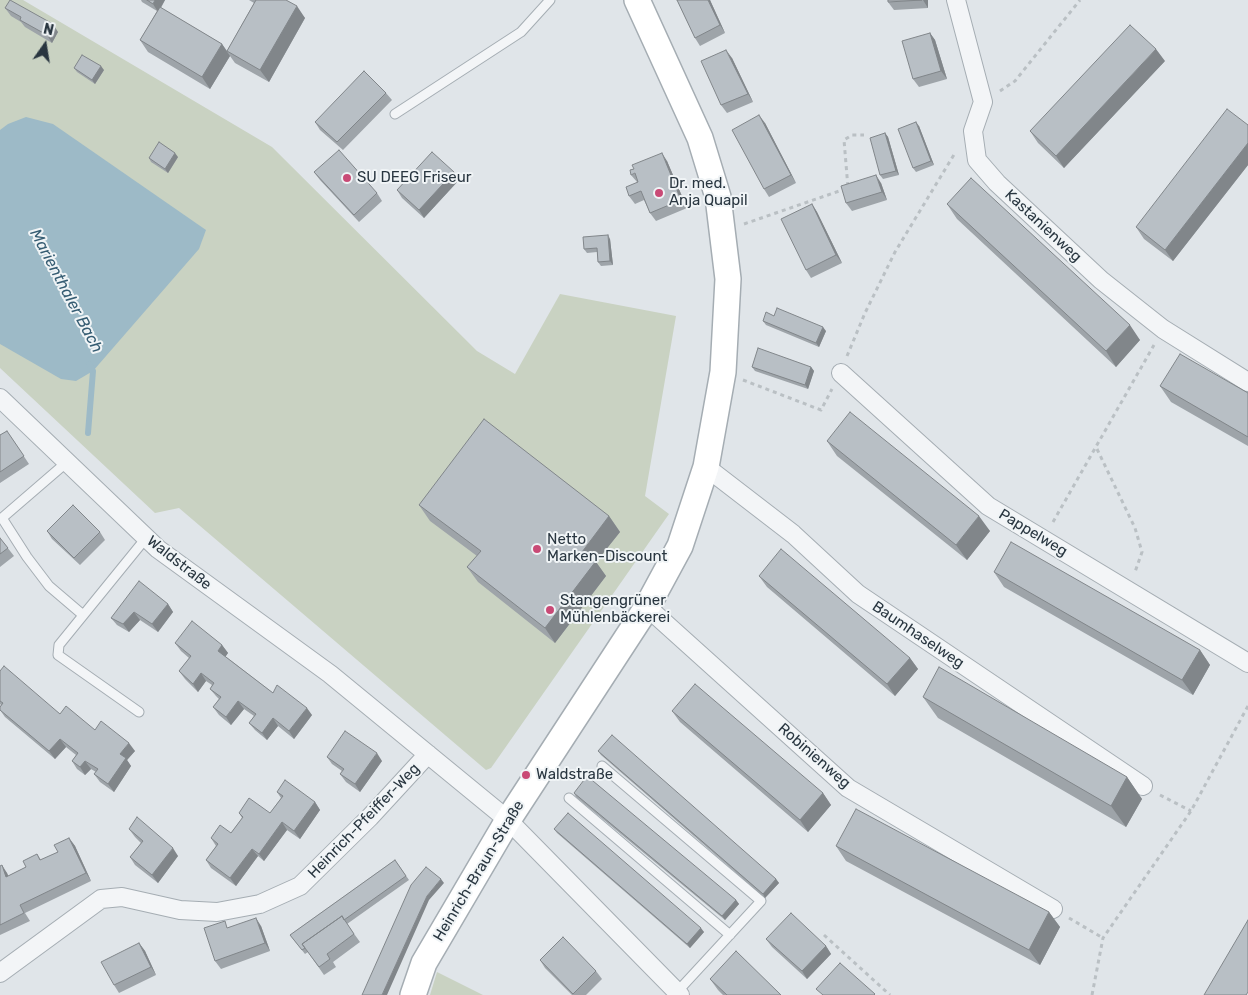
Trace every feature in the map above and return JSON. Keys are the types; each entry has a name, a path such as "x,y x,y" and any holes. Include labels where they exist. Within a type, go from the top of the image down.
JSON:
{"street":[{"name":"Heinrich-Braun-Straße","path":"413,995 424,962 508,820 647,607 680,546 706,467 723,372 728,278 718,197 700,138 637,0"},
{"path":"956,0 983,102"},
{"name":"Kastanienweg","path":"983,102 973,130 977,160 997,183 1101,280 1163,329 1248,382"},
{"name":"Pappelweg","path":"841,373 988,506 1248,664"},
{"name":"Waldstraße","path":"0,398 158,549 330,674 508,820 679,994"},
{"name":"Baumhaselweg","path":"706,467 793,534 858,594 1143,786"},
{"name":"Robinienweg","path":"647,607 848,788 1053,909"},
{"name":"Heinrich-Pfeiffer-Weg","path":"0,973 101,899 122,896 180,910 217,912 260,904 300,886 363,824 428,754"}],"lane":[{"path":"395,114 521,32 550,0"},
{"path":"67,462 2,518 44,579 83,615"},
{"path":"139,712 58,655 59,645 146,538"},
{"path":"602,766 761,901 679,994"},
{"path":"569,798 730,935"}],"path":[{"path":"983,102 1015,81 1080,0"},
{"path":"761,388 821,410 841,373 865,313 895,252 951,159 973,130"},
{"path":"722,231 848,188 844,140 852,135 864,135"},
{"path":"1043,539 1163,329"},
{"path":"1096,449 1135,528 1142,552 1128,592"},
{"path":"1092,995 1102,938 1191,811 1248,706"},
{"path":"1143,786 1191,811"},
{"path":"1053,909 1102,938"},
{"path":"824,935 890,995"}],"green space":[{"path":"0,0 23,0 272,147 477,351 515,374 560,294 676,316 645,496 669,514 491,768 486,770 179,508 155,513 0,368"},
{"path":"437,972 483,995 430,995"}],"water":[{"path":"26,117 53,124 206,230 199,249 93,371 76,381 61,379 0,344 0,130 8,124"}],"building":[{"path":"10,0 53,24 47,35 20,20 21,17 5,8"},
{"path":"147,0 155,0 153,4"},
{"path":"256,0 286,0 297,6 260,70 227,51"},
{"path":"677,0 708,0 720,25 695,38"},
{"path":"888,0 922,0 888,2"},
{"path":"160,7 222,44 202,77 140,40"},
{"path":"1130,25 1156,49 1056,156 1030,131"},
{"path":"930,33 941,71 913,79 902,41"},
{"path":"726,50 748,94 721,105 701,61"},
{"path":"82,55 101,66 92,80 74,68"},
{"path":"364,71 386,93 337,142 315,122"},
{"path":"1227,109 1248,125 1248,143 1165,250 1136,227"},
{"path":"759,115 791,175 764,189 732,130"},
{"path":"916,122 931,161 913,168 898,129"},
{"path":"885,133 896,171 880,175 870,138"},
{"path":"159,142 175,153 165,169 149,158"},
{"path":"339,150 377,193 354,215 314,172"},
{"path":"432,152 454,172 419,210 397,190"},
{"name":"Dr. med. Anja Quapil","path":"662,153 681,200 650,213 641,191 629,196 626,187 638,182 635,173 631,175 630,170 634,169 632,165"},
{"path":"876,175 882,192 846,203 841,186"},
{"path":"971,178 1130,325 1106,351 947,204"},
{"path":"812,204 836,255 806,270 781,219"},
{"path":"608,235 610,261 598,262 597,248 584,249 583,237"},
{"path":"777,308 823,327 816,343 763,321 766,312 774,316"},
{"path":"758,348 811,367 805,385 752,367"},
{"path":"1180,354 1248,393 1248,437 1160,386"},
{"path":"850,412 979,516 956,545 827,441"},
{"name":"Netto Marken-Discount","path":"484,419 609,516 582,552 596,561 545,628 467,567 481,551 419,505"},
{"path":"7,431 24,456 0,472 0,435"},
{"path":"73,505 100,532 74,558 47,531"},
{"path":"0,538 8,548 0,554"},
{"path":"1011,542 1200,650 1182,680 994,572"},
{"path":"781,549 910,658 887,684 759,576"},
{"path":"139,581 168,604 152,624 134,612 123,624 111,618"},
{"path":"192,621 222,645 218,651 273,693 277,685 307,708 289,731 273,718 262,733 249,723 256,714 238,701 226,717 213,707 221,697 210,689 214,683 201,673 193,684 179,671 191,656 175,643"},
{"path":"4,666 60,714 66,706 95,730 101,721 129,743 120,754 126,758 108,784 94,774 98,769 85,761 80,767 72,761 78,753 60,739 49,751 0,710 3,703 0,701 0,671"},
{"path":"939,667 1127,777 1111,806 923,697"},
{"path":"695,684 823,793 800,820 672,711"},
{"path":"345,731 377,753 355,784 340,774 344,769 327,757"},
{"path":"612,735 776,879 763,894 598,751"},
{"path":"587,776 736,900 722,916 574,793"},
{"path":"285,780 315,802 294,831 282,822 259,854 252,849 230,878 206,860 218,844 211,838 220,825 231,833 243,817 239,813 249,798 270,813 283,796 277,792"},
{"path":"856,809 1049,912 1029,950 836,846"},
{"path":"568,813 701,928 687,944 554,829"},
{"path":"137,817 173,848 152,875 130,857 143,841 129,829"},
{"path":"69,838 86,873 20,905 24,913 0,925 0,866 2,865 6,877 26,867 23,861 37,854 40,860 58,852 54,845"},
{"path":"395,860 406,876 344,920 342,916 302,944 305,948 302,950 290,935"},
{"path":"426,867 441,879 427,896 382,995 362,995 411,885"},
{"path":"791,913 826,946 802,971 766,939"},
{"path":"342,916 354,934 327,954 330,959 319,967 302,944"},
{"path":"256,918 265,943 215,961 204,928 225,921 227,928"},
{"path":"1248,920 1248,992 1246,995 1204,995"},
{"path":"563,937 596,971 573,994 540,960"},
{"path":"139,943 151,967 114,985 101,962"},
{"path":"736,951 781,995 727,995 710,979"},
{"path":"840,963 875,994 823,995 816,989"}],"waterway":[{"name":"Marienthaler Bach","path":"88,433 93,371 89,364"}],"place":[{"name":"SU DEEG Friseur","path":"347,178"},
{"name":"Dr. med. Anja Quapil","path":"659,193"},
{"name":"Netto Marken-Discount","path":"537,549"},
{"name":"Stangengrüner Mühlenbäckerei","path":"550,610"},
{"name":"Waldstraße","path":"526,775"}]}
